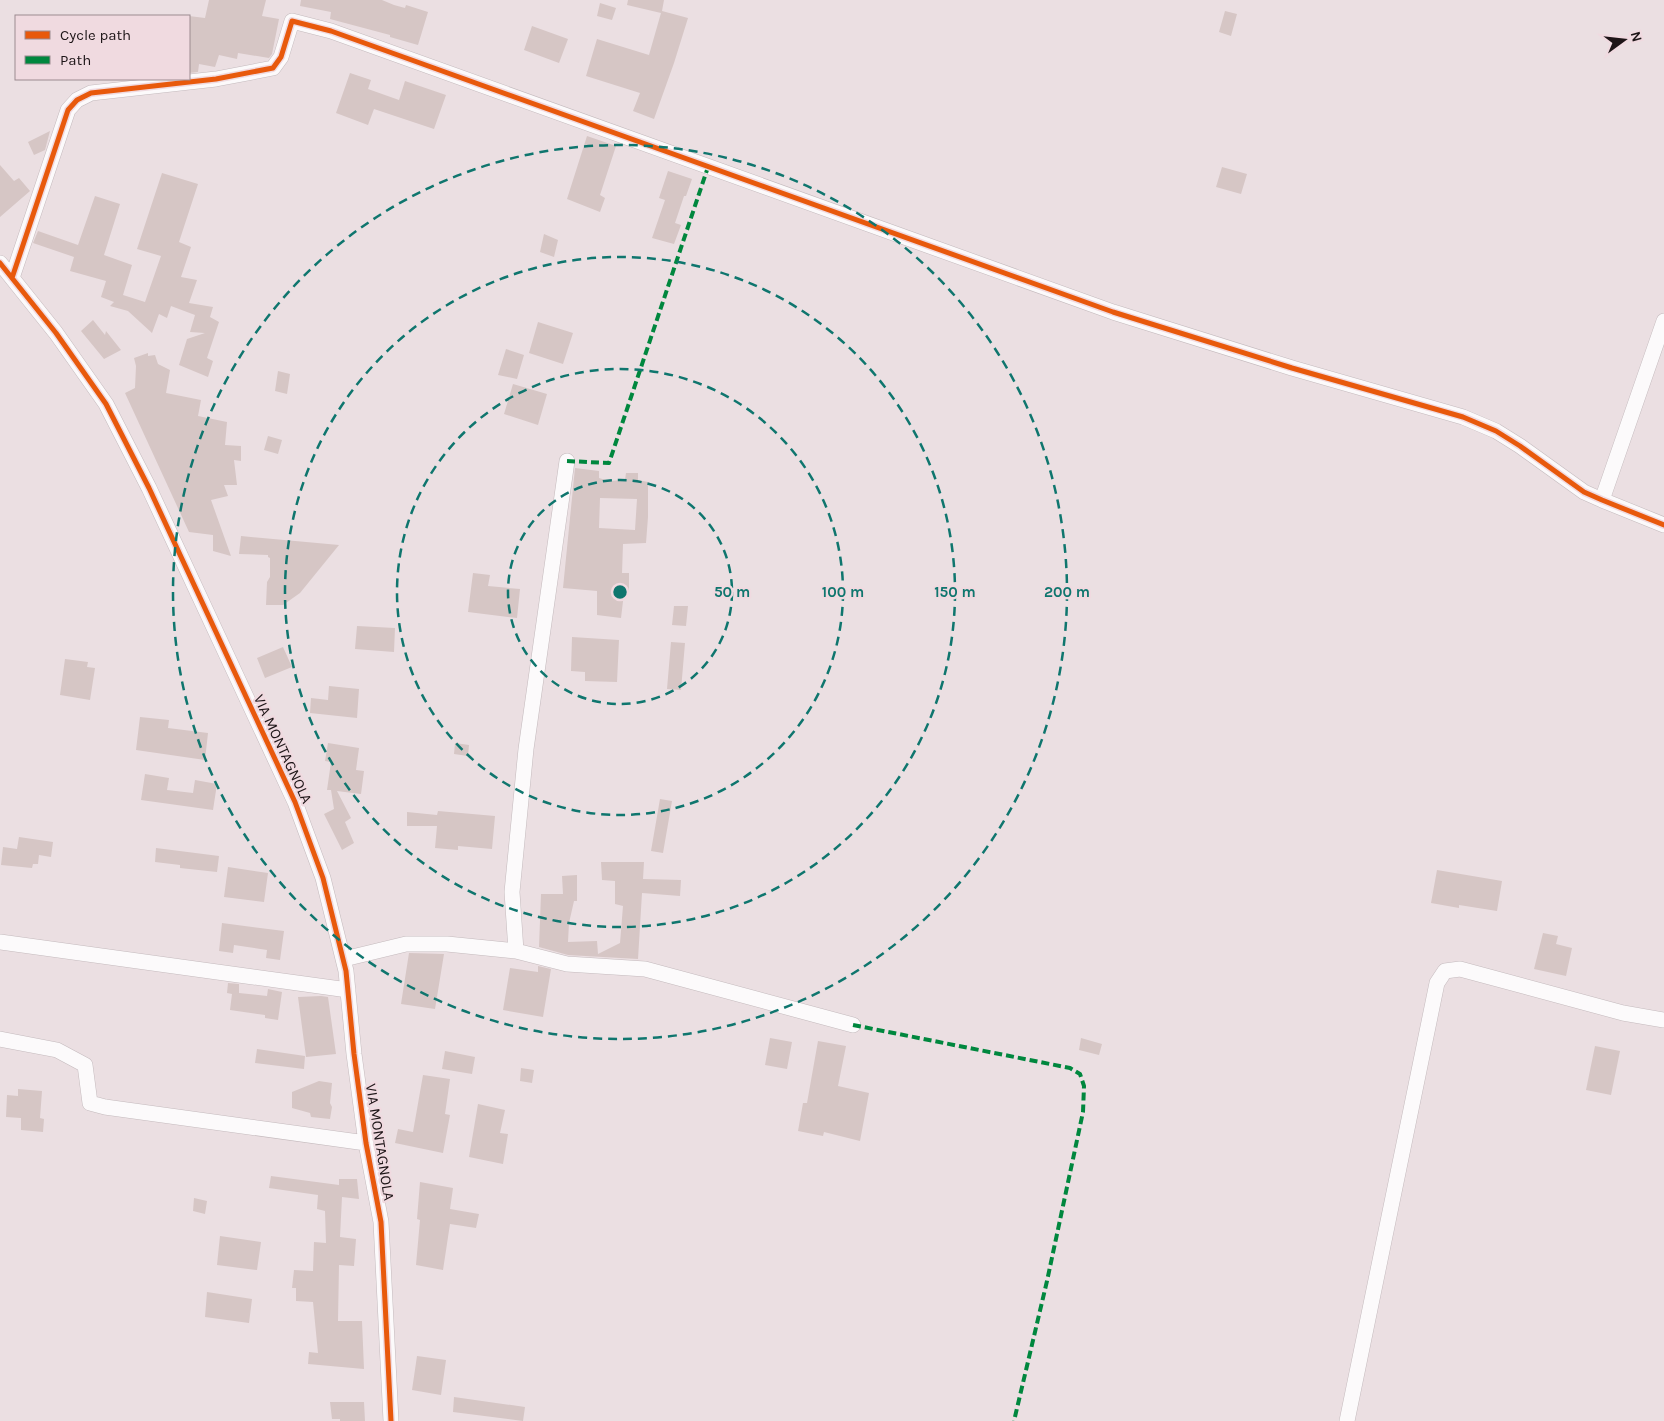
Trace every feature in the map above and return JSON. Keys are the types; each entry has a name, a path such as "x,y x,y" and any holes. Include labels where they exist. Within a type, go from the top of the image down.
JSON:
{"street":[{"path":"12,278 68,110 77,100 91,93 216,79 274,68 281,57 292,21 340,34 1113,312 1292,368 1463,417 1496,430 1584,492 1664,524"},
{"name":"VIA MONTAGNOLA","path":"0,263 56,333 106,404 149,488 295,802 323,878 344,959 366,1143 380,1222 390,1421"},
{"path":"1602,500 1664,322"},
{"path":"516,951 512,892 526,749 566,461"},
{"path":"0,942 348,990"},
{"path":"344,959 406,944 447,944 516,951 567,964 646,969 853,1025"},
{"path":"1347,1421 1437,983 1446,971 1460,969 1624,1012 1664,1020"},
{"path":"0,1039 57,1050 84,1065 90,1103 105,1107 366,1143"}],"building":[{"path":"209,0 266,0 262,16 279,19 272,54 269,58 238,53 237,59 219,55 215,67 199,64 198,72 190,73 190,16 205,18"},
{"path":"301,0 382,0 405,8 406,5 428,12 418,45 390,37 390,35 330,19 331,12 300,6"},
{"path":"628,0 664,0 662,11 688,18 654,119 633,111 640,93 586,76 597,39 649,55 661,13 627,5"},
{"path":"600,3 616,8 612,20 597,16"},
{"path":"1225,11 1237,14 1231,36 1219,32"},
{"path":"532,26 568,39 559,63 524,50"},
{"path":"350,73 371,80 368,89 399,100 405,81 446,95 434,129 374,109 368,125 336,113"},
{"path":"50,131 45,150 34,155 28,142"},
{"path":"587,136 616,146 600,195 605,198 600,212 567,199"},
{"path":"0,165 14,181 19,178 30,191 0,217"},
{"path":"1222,167 1247,174 1241,194 1216,187"},
{"path":"668,171 692,179 675,223 681,225 674,244 652,238 665,200 659,198"},
{"path":"162,173 198,184 179,242 191,247 181,277 197,280 189,303 213,307 210,317 219,322 207,358 213,361 208,377 179,365 187,339 205,333 190,332 195,315 171,306 167,318 159,314 152,333 128,311 110,306 114,302 101,297 106,281 70,271 74,257 33,243 38,231 78,245 95,196 120,204 104,255 132,265 123,295 145,302 161,256 137,249"},
{"path":"544,234 558,240 554,257 540,252"},
{"path":"93,320 105,335 106,331 121,350 104,359 81,331"},
{"path":"538,322 573,333 563,364 529,353"},
{"path":"506,349 524,355 517,379 498,375"},
{"path":"148,353 148,356 155,355 158,364 170,370 166,393 201,400 198,416 227,422 225,445 241,446 241,461 234,460 237,485 224,485 228,496 211,500 231,556 213,551 213,535 189,532 125,393 135,388 136,366 134,358"},
{"path":"278,371 290,374 287,394 275,391"},
{"path":"513,384 547,394 538,425 504,414"},
{"path":"268,436 282,440 278,454 264,450"},
{"path":"575,468 599,471 599,478 609,481 625,480 626,473 638,473 638,480 648,482 646,543 623,544 622,573 629,573 629,593 624,593 621,618 597,615 597,591 563,588","holes":["600,498 637,499 635,530 599,528"]},
{"path":"241,536 339,545 300,593 283,605 266,605 267,582 270,577 270,558 268,555 239,554"},
{"path":"473,573 490,575 488,586 520,589 517,618 468,612"},
{"path":"674,606 688,606 686,626 672,625"},
{"path":"357,626 395,628 394,652 355,649"},
{"path":"572,637 619,640 617,682 585,681 585,672 571,671"},
{"path":"671,642 685,643 681,690 667,689"},
{"path":"283,647 292,667 265,678 257,658"},
{"path":"65,659 88,662 87,667 95,668 90,700 60,695"},
{"path":"329,686 359,689 357,718 310,713 311,698 328,700"},
{"path":"140,717 169,720 168,728 208,733 205,760 136,750"},
{"path":"328,743 359,748 356,770 364,771 361,794 337,791 351,818 345,822 354,843 342,850 324,814 334,809 331,790 327,790 331,762 325,761"},
{"path":"455,743 469,745 468,756 454,754"},
{"path":"145,774 169,778 167,790 193,793 195,780 217,784 213,810 141,800"},
{"path":"660,799 672,801 663,853 651,851"},
{"path":"438,811 495,816 492,849 458,846 458,850 435,848 437,826 407,826 407,812 437,815"},
{"path":"19,837 53,842 51,857 39,855 38,864 33,864 32,868 1,865 3,847 17,849"},
{"path":"156,848 219,856 217,872 180,868 180,865 155,862"},
{"path":"601,862 644,862 643,879 681,880 680,896 642,893 638,959 568,955 539,947 541,894 563,894 562,876 577,875 577,901 574,901 569,923 568,942 597,941 598,954 620,943 623,906 615,904 615,881 602,880"},
{"path":"228,867 268,873 264,902 224,897"},
{"path":"1437,870 1502,881 1497,911 1459,905 1459,908 1431,903"},
{"path":"222,923 284,931 280,960 266,958 267,950 234,945 233,953 219,951"},
{"path":"1543,933 1558,936 1556,944 1572,948 1566,976 1534,969"},
{"path":"409,953 444,954 435,1009 401,1004"},
{"path":"538,966 551,969 543,1017 503,1010 510,968 538,972"},
{"path":"228,983 239,984 239,993 267,996 268,989 282,992 278,1020 265,1018 265,1015 230,1010 232,994 227,993"},
{"path":"298,997 328,997 336,1054 306,1057"},
{"path":"770,1038 792,1042 787,1069 765,1065"},
{"path":"1081,1038 1102,1044 1099,1055 1079,1050"},
{"path":"818,1041 846,1046 838,1086 869,1093 860,1141 824,1132 823,1136 798,1131 803,1103 807,1103"},
{"path":"1595,1046 1620,1051 1611,1095 1586,1090"},
{"path":"257,1049 305,1056 304,1069 255,1063"},
{"path":"445,1051 475,1057 472,1074 442,1069"},
{"path":"521,1068 534,1070 532,1083 520,1081"},
{"path":"423,1075 450,1079 445,1114 450,1115 443,1153 395,1143 398,1129 413,1132"},
{"path":"319,1081 332,1083 330,1119 311,1117 310,1113 292,1108 292,1092"},
{"path":"18,1089 42,1091 40,1118 44,1119 43,1132 21,1130 21,1118 6,1117 7,1095 18,1096"},
{"path":"478,1104 505,1110 500,1133 508,1134 503,1164 469,1157"},
{"path":"271,1176 339,1185 339,1179 357,1179 359,1199 342,1197 340,1237 356,1239 354,1266 339,1265 338,1321 362,1321 364,1369 308,1364 309,1352 318,1353 313,1302 296,1301 296,1288 292,1288 294,1270 313,1271 314,1242 326,1243 325,1211 317,1209 318,1195 269,1188"},
{"path":"420,1182 453,1188 450,1209 479,1214 476,1228 450,1224 443,1270 416,1265 420,1220 417,1219"},
{"path":"194,1198 207,1201 205,1214 193,1211"},
{"path":"220,1236 261,1242 257,1270 217,1265"},
{"path":"207,1292 252,1299 249,1323 205,1317"},
{"path":"417,1356 446,1360 441,1395 412,1390"},
{"path":"454,1397 525,1407 523,1421 453,1412"},
{"path":"330,1402 364,1402 365,1421 340,1421 340,1419 332,1419"}],"marked path":[{"path":"567,461 609,463 708,167"},
{"path":"853,1025 1070,1068 1080,1074 1084,1086 1083,1112 1047,1281 1014,1421"}],"cycle path":[{"path":"12,278 68,110 77,100 91,93 216,79 273,68 281,57 292,21 331,31 1113,312 1292,368 1463,417 1496,431 1584,492 1664,525"},
{"path":"0,263 56,333 106,404 149,488 295,802 323,878 346,971 354,1054 366,1143 381,1222 391,1421"}]}
